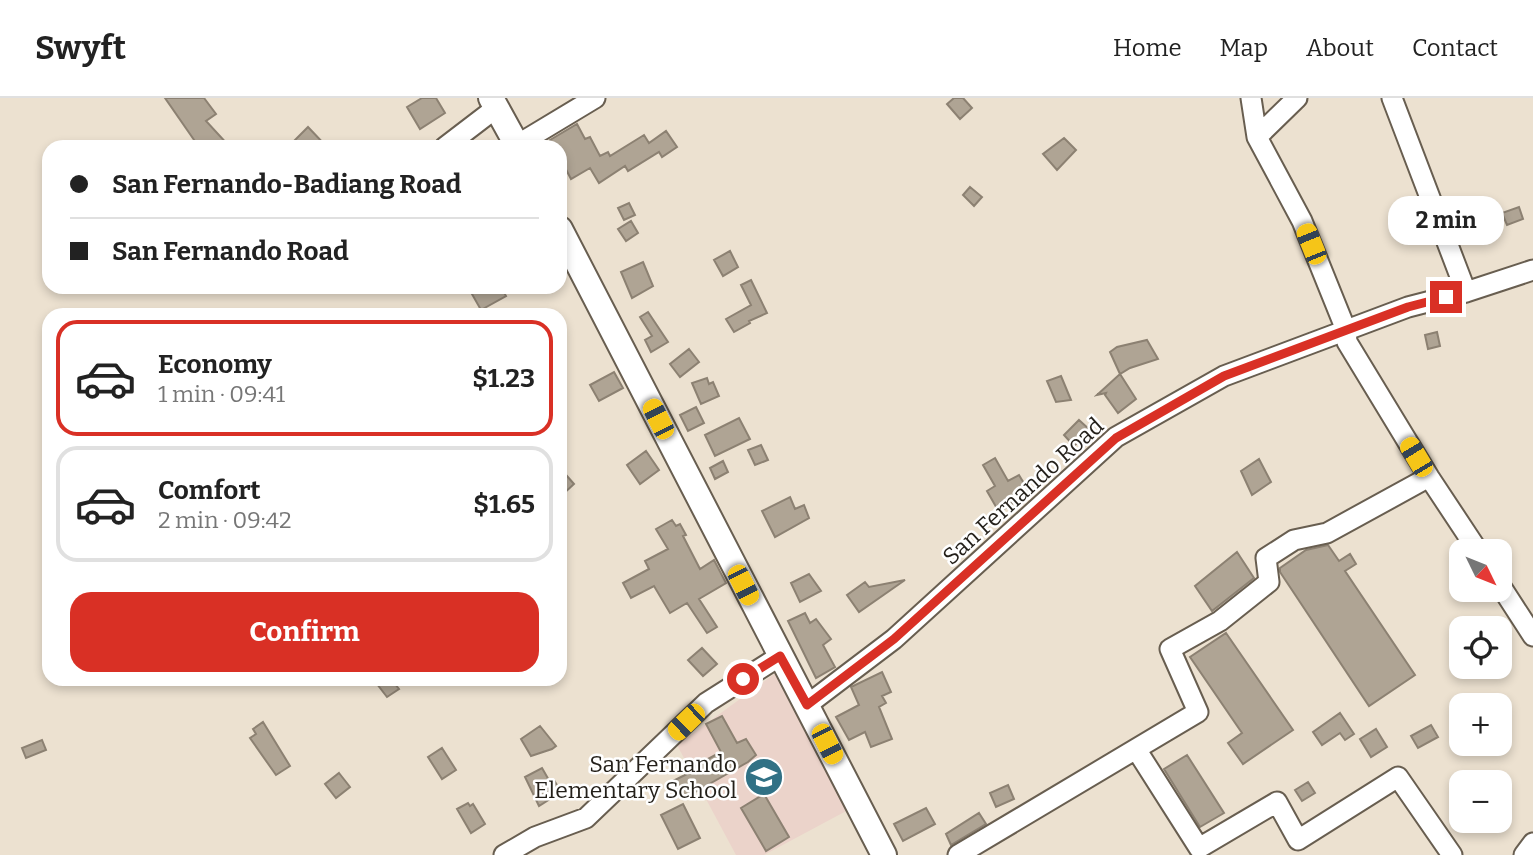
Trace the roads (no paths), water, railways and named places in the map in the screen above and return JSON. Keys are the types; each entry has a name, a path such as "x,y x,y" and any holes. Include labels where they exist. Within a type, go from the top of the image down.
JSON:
{"main road":[{"path":"494,103 514,140"},
{"path":"567,243 884,855"}],"street":[{"path":"527,140 595,98"},
{"path":"1251,98 1257,137 1302,221 1346,330 1347,342 1470,539"},
{"path":"1257,137 1297,98"},
{"path":"1392,98 1466,292"},
{"path":"452,140 494,103"},
{"name":"San Fernando Road","path":"807,705 904,630 1116,438 1224,376 1408,307 1533,270"},
{"path":"958,855 1198,712 1170,649 1220,621 1269,582 1266,558 1294,540 1327,533 1429,477"},
{"path":"1511,602 1533,636"},
{"path":"504,855 535,837 586,818 706,703 780,656"},
{"path":"1136,749 1199,848 1277,802 1298,840 1398,776 1452,855"},
{"path":"1524,855 1533,843"}],"place":[{"name":"San Fernando Elementary School","path":"764,777"}]}
